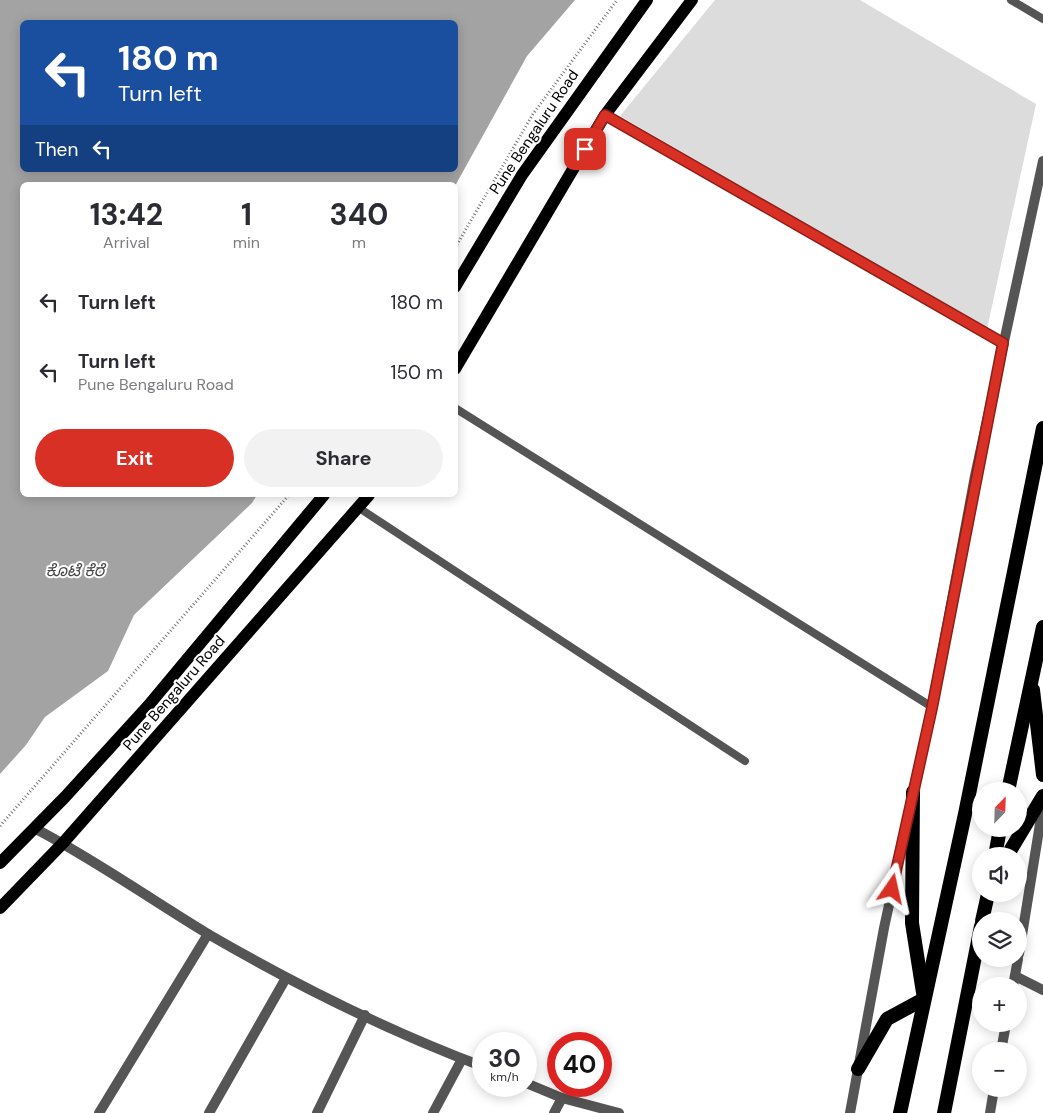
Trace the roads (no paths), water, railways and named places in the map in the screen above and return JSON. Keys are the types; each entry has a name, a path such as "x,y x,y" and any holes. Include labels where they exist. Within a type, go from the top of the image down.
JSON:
{"highway":[{"path":"900,1113 965,814 1043,428"},
{"path":"1010,782 1043,627"},
{"path":"1032,680 1043,775"},
{"path":"913,792 912,922 924,998"},
{"path":"1012,847 1043,796"},
{"path":"944,1113 973,967"},
{"path":"858,1069 887,1019 924,998"}],"main road":[{"name":"Pune Bengaluru Road","path":"458,282 522,175 647,0"},
{"path":"458,364 605,115 692,0"},
{"name":"Pune Bengaluru Road","path":"0,863 148,706 223,613 322,497"},
{"name":"Pune Bengaluru Road","path":"0,908 63,843 359,508 367,497"}],"street":[{"path":"850,1113 1003,343 1043,161"},
{"path":"1026,912 1043,806"},
{"path":"34,828 63,843 208,934 286,978 326,999 472,1063"},
{"path":"99,1113 208,934"},
{"path":"209,1113 286,978"},
{"path":"1027,985 1043,990"},
{"path":"317,1113 365,1015"},
{"path":"433,1113 462,1059"},
{"path":"537,1088 562,1098 619,1113"},
{"path":"990,1113 993,1097"},
{"path":"554,1113 562,1098"}],"lane":[{"path":"1011,0 1043,19"},
{"path":"605,115 1003,343"},
{"path":"458,410 932,708"},
{"path":"359,508 745,760"}],"water":[{"name":"ಕೊಟೆ ಕೆರೆ","path":"0,0 575,0 527,56 457,182 20,182 20,497 256,497 252,503 134,615 108,671 45,717 26,745 0,774"}]}
